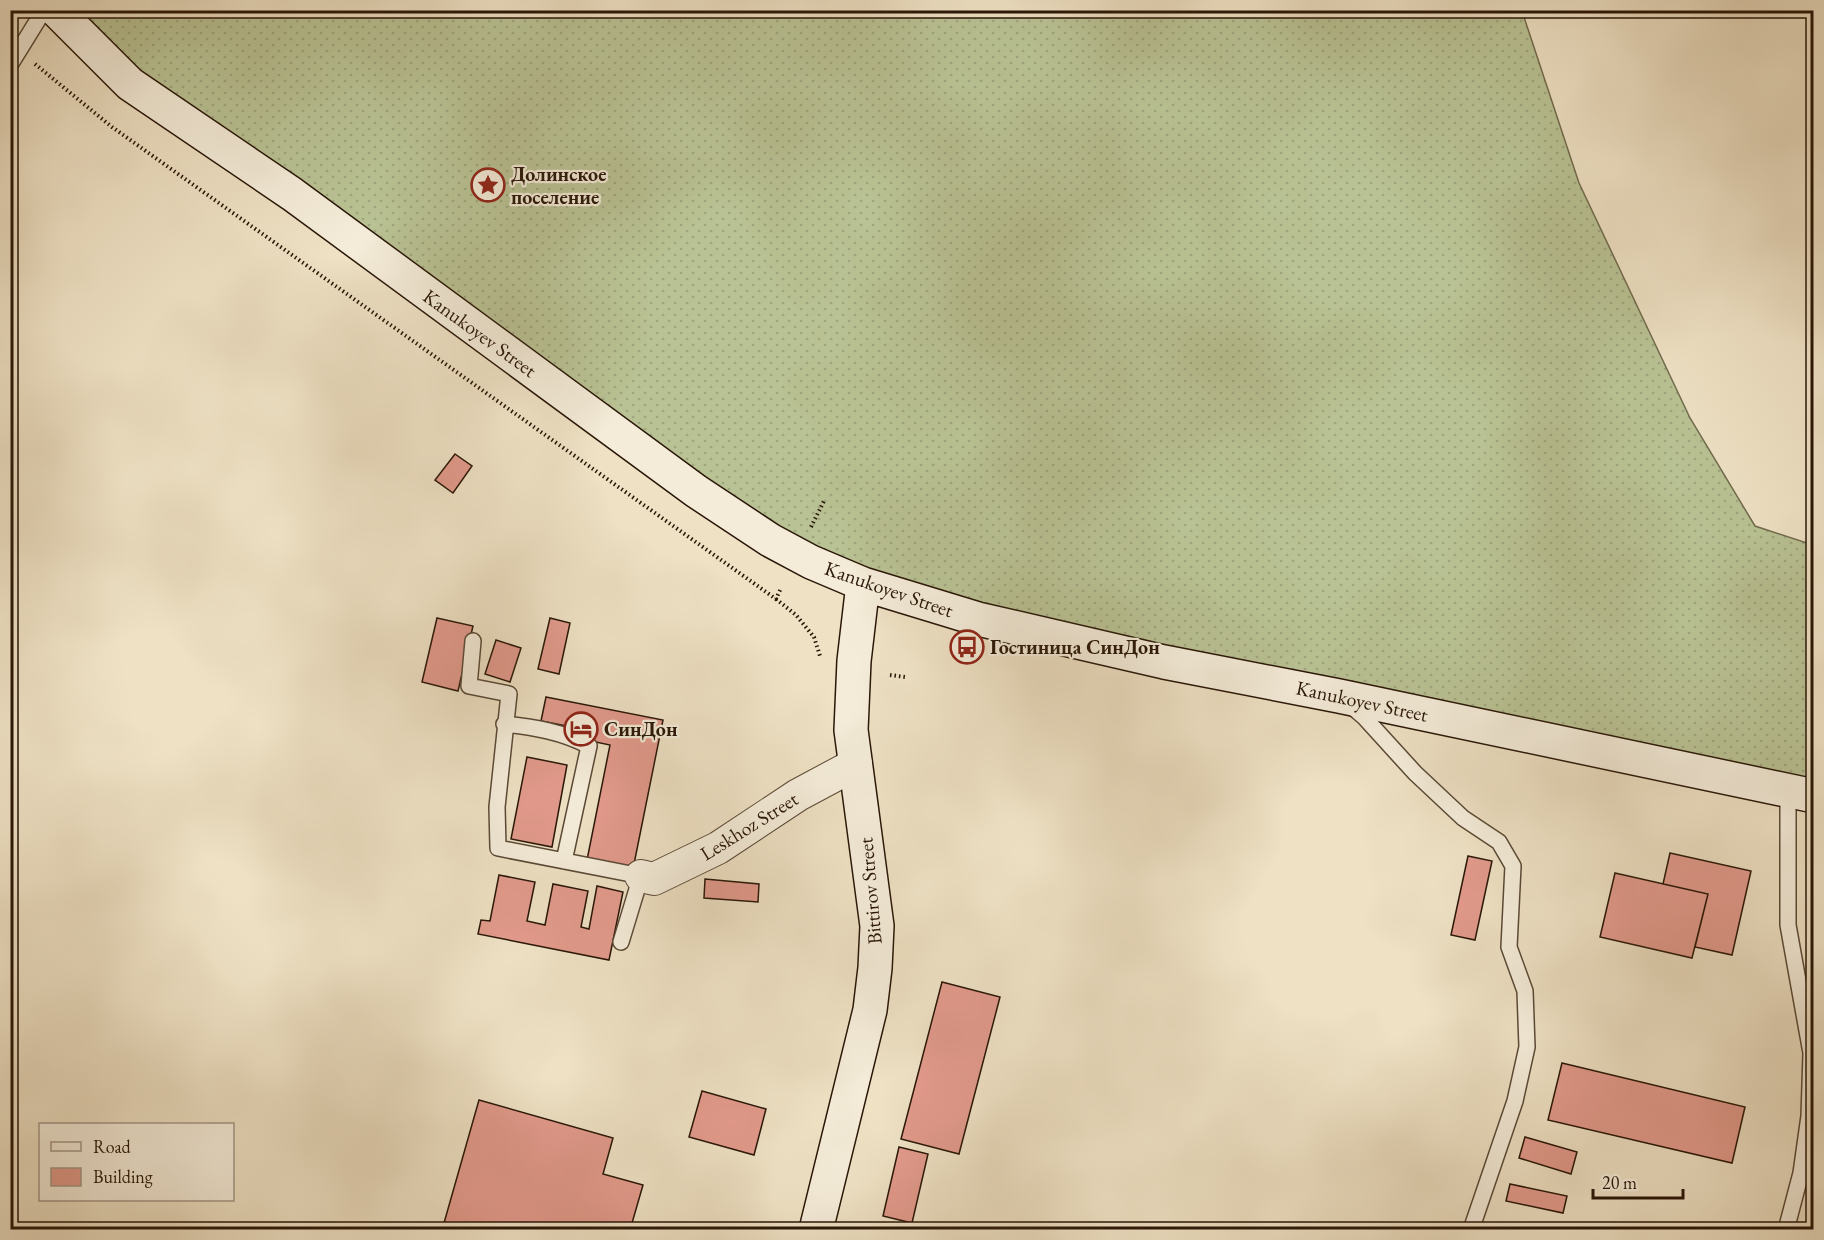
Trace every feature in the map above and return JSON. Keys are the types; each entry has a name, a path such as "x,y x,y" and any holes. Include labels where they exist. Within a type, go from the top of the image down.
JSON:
{"street":[{"name":"Kanukoyev Street","path":"56,10 130,84 292,194 696,490 770,540 811,562 863,584 978,619 1164,662 1339,696 1801,793"},
{"name":"Bittirov Street","path":"816,1230 870,1010 875,968 877,926 851,730 854,662 863,584"},
{"name":"Leskhoz Street","path":"641,876 654,879 718,848 798,795 856,764"}],"lane":[{"path":"10,65 44,10"},
{"path":"473,641 469,686 509,694 504,724 497,807 498,848 641,876 621,942"},
{"path":"1339,696 1365,717 1415,773 1463,818 1499,842 1513,866 1509,947 1525,991 1527,1047 1515,1101 1472,1230"},
{"path":"504,724 573,737 589,746 564,861"},
{"path":"1786,1230 1801,1173 1809,1116 1811,1053 1788,925 1801,793"}],"path":[{"path":"19,50 112,127 776,598 796,615 814,637 820,656 826,658"},
{"path":"810,527 824,501"},
{"path":"776,598 781,588"},
{"path":"890,675 905,676"}],"green space":[{"path":"56,11 1522,11 1579,183 1690,418 1755,526 1813,545 1813,796 1339,696 811,562"}],"building":[{"path":"455,454 472,466 453,493 435,480"},
{"path":"437,618 473,626 458,691 422,682"},
{"path":"550,618 570,623 559,674 538,669"},
{"path":"496,640 521,648 510,682 485,674"},
{"path":"546,697 663,720 633,869 587,860 610,745 591,741 593,731 541,721"},
{"path":"527,757 567,765 552,847 511,839"},
{"path":"1670,853 1751,871 1732,955 1695,947 1708,894 1663,884"},
{"path":"1468,856 1492,861 1475,940 1451,935"},
{"path":"1615,873 1708,894 1692,958 1600,937"},
{"path":"499,875 535,882 527,921 545,925 553,884 588,891 581,927 589,929 597,886 623,892 609,960 478,934 481,920 490,921"},
{"path":"705,879 759,884 758,902 704,898"},
{"path":"942,982 1000,997 959,1154 901,1139"},
{"path":"1562,1063 1745,1107 1732,1163 1548,1120"},
{"path":"702,1091 766,1109 754,1155 689,1137"},
{"path":"479,1100 613,1138 603,1174 643,1185 630,1230 442,1230"},
{"path":"1525,1137 1577,1152 1571,1174 1519,1158"},
{"path":"899,1147 928,1154 912,1223 883,1216"},
{"path":"1510,1184 1567,1196 1563,1213 1506,1201"}],"place":[{"name":"Долинское поселение","path":"488,185"},
{"name":"Гостиница СинДон","path":"967,647"},
{"name":"СинДон","path":"581,729"}]}
